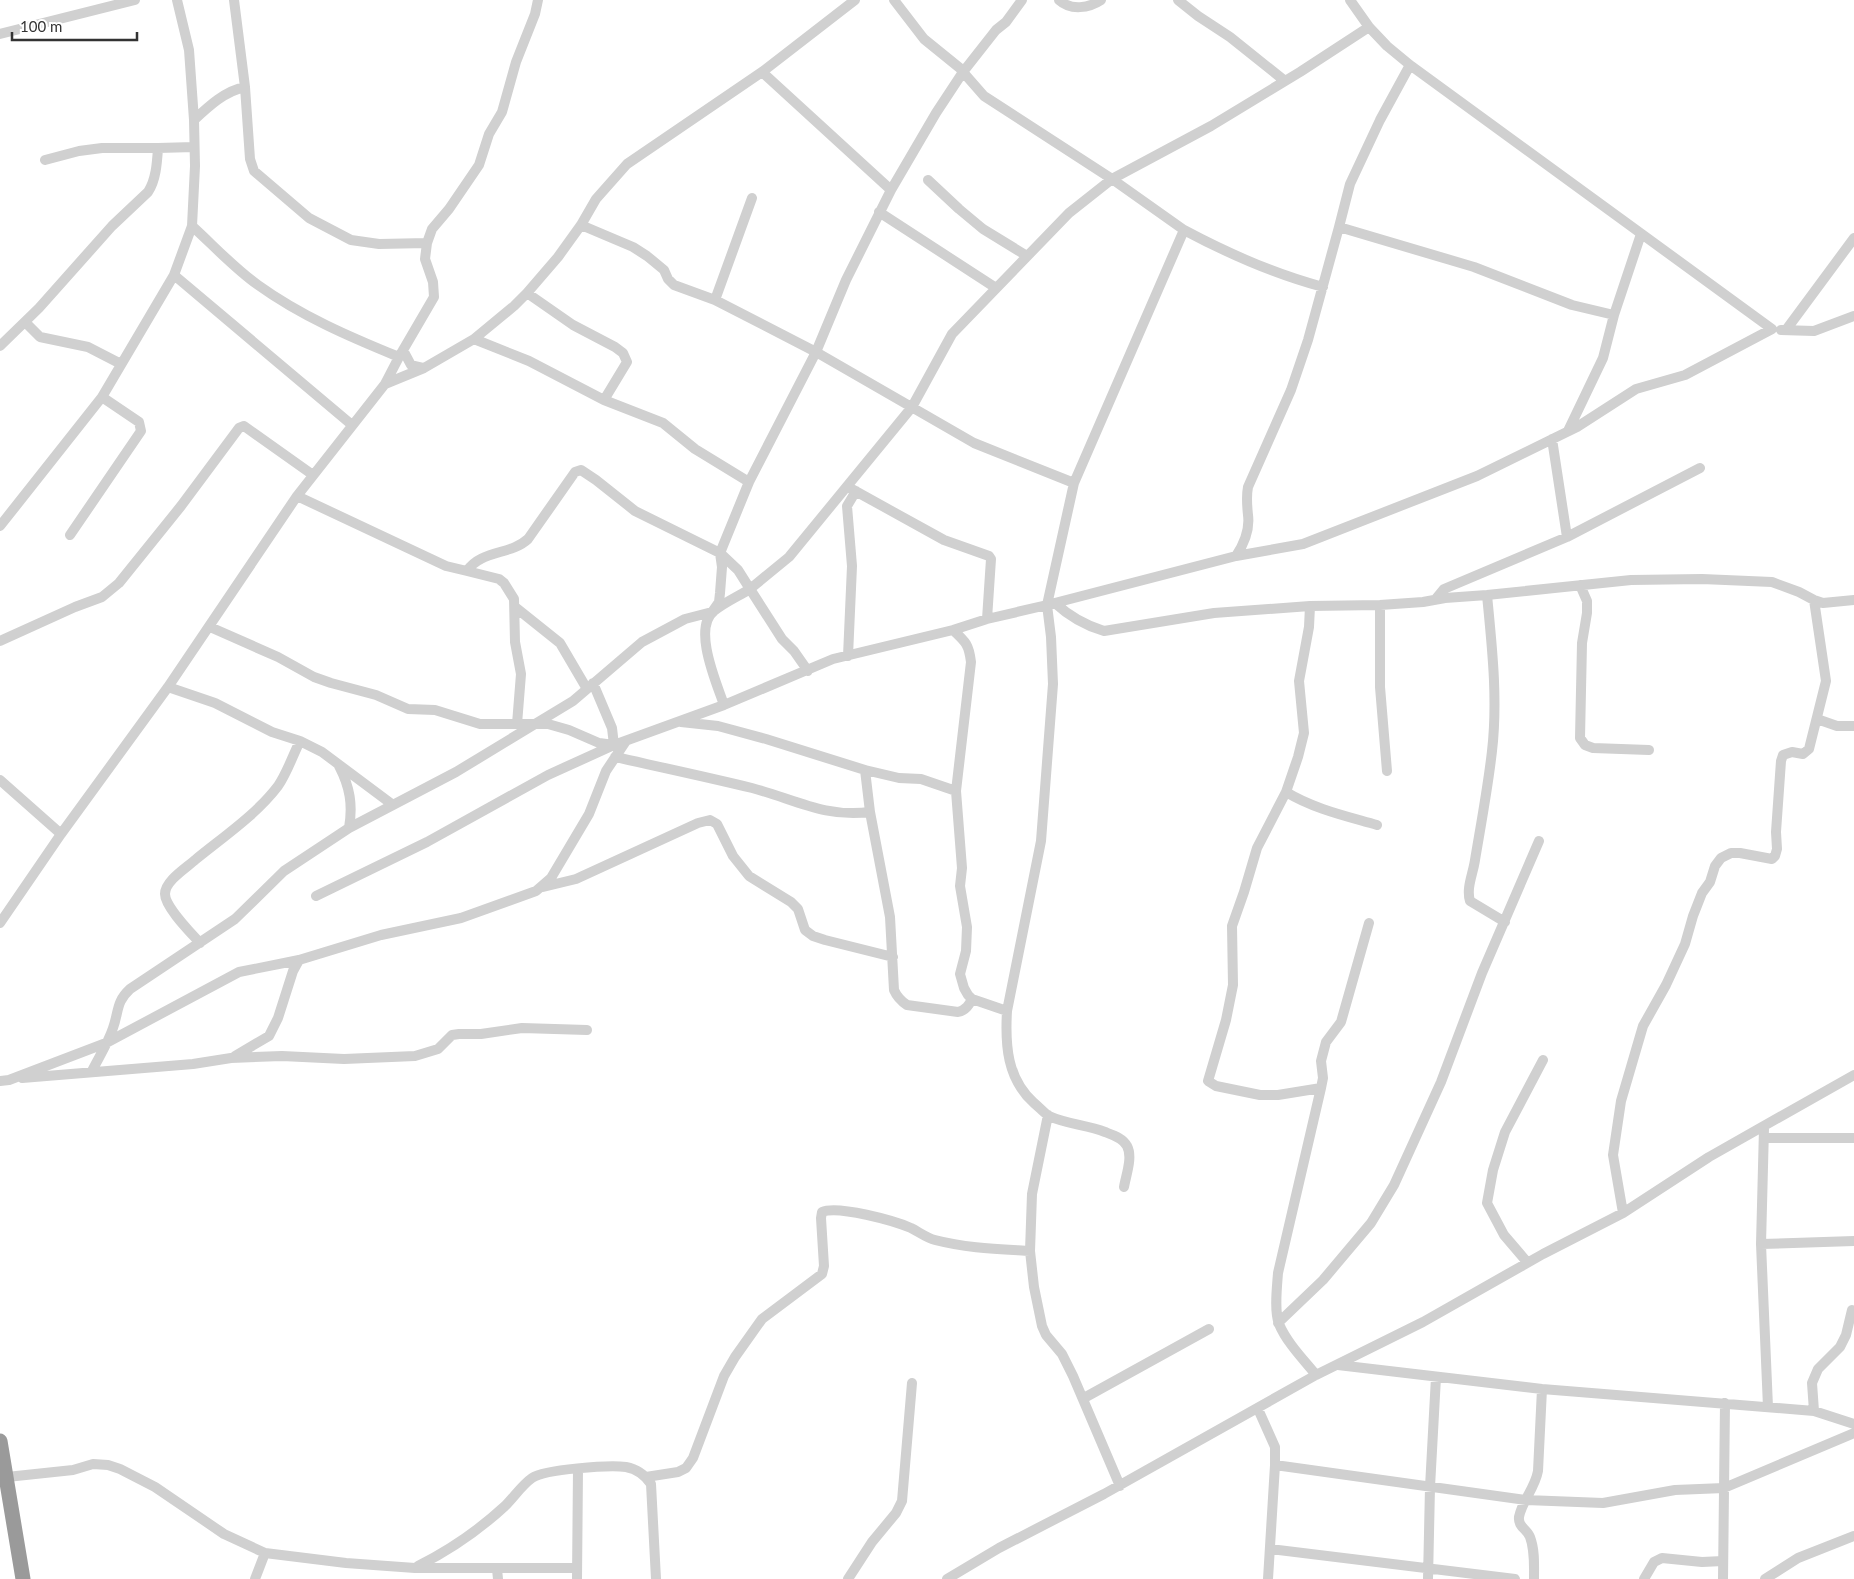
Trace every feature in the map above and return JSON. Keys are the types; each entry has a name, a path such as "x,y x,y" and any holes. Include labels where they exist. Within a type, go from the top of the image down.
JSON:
{"highway":[{"path":"0,1441 23,1579"}],"street":[{"path":"0,34 135,0"},
{"path":"0,526 102,397 174,275 192,226 195,166 194,120 189,50 177,0"},
{"path":"234,0 245,87 250,159 254,171 310,218 351,240 379,244 427,243"},
{"path":"0,923 61,834 210,627 313,475 386,384 434,297 433,282 426,259 427,243 432,229 449,210 479,165 489,134 502,112 516,62 535,14 538,0"},
{"path":"386,384 424,368 474,339 527,293 558,257 581,225 596,199 627,164 762,72 855,0"},
{"path":"894,0 924,39 961,69 984,96 1112,179 1184,230 1217,248 1254,264 1290,278 1323,287"},
{"path":"724,705 704,637 712,612 719,602 722,567 720,553 749,482 816,352 846,280 891,190 936,113 963,72 996,30 1006,22 1022,0"},
{"path":"1059,0 1062,3 1082,7 1092,6 1101,0"},
{"path":"1178,0 1230,37 1286,81"},
{"path":"1350,0 1369,27 1387,46 1410,65 1772,329 1814,331 1854,316"},
{"path":"92,1071 113,1028 118,1004 122,996 235,919 284,871 348,828 456,772 539,723 573,701 642,642 685,620 712,612 750,589 789,557 852,489 912,407 952,334 1070,213 1112,179 1211,126 1286,81 1369,27"},
{"path":"1236,556 1244,545 1249,523 1246,496 1248,487 1291,390 1308,340 1350,184 1380,120 1410,65"},
{"path":"762,72 891,190"},
{"path":"194,120 211,105 233,90 245,87"},
{"path":"45,160 79,151 102,148 194,147"},
{"path":"0,346 25,322 112,226 148,192 156,169 158,148"},
{"path":"928,180 983,229 1027,256"},
{"path":"715,300 752,198"},
{"path":"879,212 996,288"},
{"path":"581,225 633,247 647,256 664,270 668,279 674,285 715,300 816,352 974,442 1074,483"},
{"path":"192,226 256,284 285,304 348,336 401,354 411,364 424,368"},
{"path":"1339,226 1474,267 1572,304 1614,315"},
{"path":"1124,1187 1129,1154 1123,1140 1091,1127 1048,1115 1029,1098 1014,1077 1009,1061 1006,1040 1008,1011 1041,841 1054,684 1051,604 1074,483 1184,230"},
{"path":"1568,431 1603,358 1614,315 1641,234"},
{"path":"1786,330 1854,238"},
{"path":"174,275 352,426"},
{"path":"527,293 573,325 624,353 627,362 604,400"},
{"path":"25,322 40,337 88,347 121,364"},
{"path":"4,1080 106,1043 239,972 299,960 381,935 461,918 536,891 551,878 589,814 616,750 626,740 724,705 833,659 953,630 987,619 1236,556 1303,544 1477,476 1568,431 1610,407 1636,389 1685,375 1772,329"},
{"path":"474,339 529,362 604,400 663,423 695,448 749,482"},
{"path":"70,535 141,431 139,422 102,397"},
{"path":"0,642 102,597 119,583 181,506 239,428 244,426 313,475"},
{"path":"1552,439 1567,537"},
{"path":"1435,600 1444,589 1567,537 1700,468"},
{"path":"467,571 471,566 495,552 522,544 528,539 575,472 581,470 635,511 673,528 720,553 738,570 782,639 794,651 808,671"},
{"path":"852,489 944,540 989,556 991,559 987,619"},
{"path":"848,656 852,566 846,513 852,489"},
{"path":"298,496 446,566 499,579 511,594 515,607 515,642 521,674 517,724"},
{"path":"1051,604 1087,626 1104,631 1214,613 1310,606 1423,602 1631,580 1745,580 1772,582 1823,603 1854,600"},
{"path":"1580,584 1587,601 1587,614 1582,643 1580,738 1585,745 1593,748 1649,750"},
{"path":"1487,595 1495,684 1495,718 1491,761 1468,894 1470,901 1505,922"},
{"path":"1623,1213 1613,1155 1621,1101 1643,1026 1686,944 1692,916 1702,893 1710,882 1715,866 1721,858 1731,853 1767,859 1772,859 1775,856 1777,849 1776,832 1781,761 1783,755 1792,752 1803,754 1809,749 1826,681 1814,600"},
{"path":"1380,605 1380,687 1387,771"},
{"path":"1310,606 1309,627 1299,681 1304,733 1286,792 1257,848 1232,926 1233,985 1226,1020 1208,1081 1216,1086 1260,1095 1278,1095 1321,1088"},
{"path":"515,607 560,643 590,686 612,728 616,750"},
{"path":"210,627 278,656 314,677 376,696 408,709 435,710 480,724 539,723 558,726 616,750 825,811 840,814 870,812"},
{"path":"953,630 965,641 969,648 971,662 956,791 962,868 960,886 967,927 966,951 960,974 964,988 972,999 1008,1011"},
{"path":"168,687 215,703 272,732 300,741 322,752 393,805"},
{"path":"1817,719 1837,726 1854,726"},
{"path":"677,722 718,726 766,738 865,770 899,778 921,779 956,791"},
{"path":"200,943 171,909 165,896 168,884 264,801 279,784 300,741"},
{"path":"316,896 427,842 548,775 616,750"},
{"path":"337,763 349,791 351,809 348,828"},
{"path":"865,770 870,812 890,917 894,990 900,1000 907,1005 958,1012 963,1011 972,999"},
{"path":"0,780 61,834"},
{"path":"1286,792 1300,801 1320,809 1377,826"},
{"path":"542,887 576,879 698,823 710,820 717,824 733,856 749,876 791,902 798,909 805,930 813,936 825,940 892,958"},
{"path":"1278,1323 1322,1280 1372,1223 1394,1185 1441,1082 1482,973 1540,841"},
{"path":"1316,1376 1291,1344 1278,1323 1276,1294 1278,1273 1321,1088 1323,1078 1321,1061 1326,1042 1341,1022 1369,923"},
{"path":"231,1058 269,1036 278,1018 293,971 299,960"},
{"path":"4,1080 92,1071 193,1064 231,1058 282,1056 344,1059 415,1056 438,1049 452,1036 459,1034 481,1034 522,1028 587,1030"},
{"path":"1528,1262 1504,1236 1487,1204 1493,1170 1505,1132 1543,1060"},
{"path":"947,1579 999,1548 1120,1486 1316,1376 1446,1309 1528,1262 1623,1213 1710,1158 1764,1133 1854,1075"},
{"path":"1048,1115 1032,1194 1030,1251 1034,1287 1042,1326 1046,1336 1062,1354 1084,1398 1120,1486"},
{"path":"1764,1133 1854,1138"},
{"path":"1764,1133 1761,1244 1768,1407"},
{"path":"646,1477 678,1472 686,1468 693,1458 724,1376 735,1356 762,1319 822,1274 824,1266 822,1212 828,1210 842,1211 894,1221 933,1240 973,1247 1030,1251"},
{"path":"1761,1244 1854,1241"},
{"path":"1814,1411 1812,1383 1818,1369 1840,1348 1846,1335 1852,1310"},
{"path":"1084,1398 1208,1329"},
{"path":"1337,1365 1542,1389 1814,1411 1854,1424"},
{"path":"1428,1574 1430,1486 1436,1376"},
{"path":"848,1579 872,1542 896,1513 902,1501 912,1383"},
{"path":"1534,1579 1532,1543 1529,1533 1521,1527 1519,1519 1526,1500 1536,1483 1542,1389"},
{"path":"1723,1579 1725,1403"},
{"path":"1258,1409 1274,1447 1275,1465 1268,1579"},
{"path":"1275,1465 1526,1500 1603,1503 1675,1490 1724,1488 1854,1433"},
{"path":"7,1477 79,1469 93,1464 108,1464 155,1487 224,1534 265,1554 346,1563 498,1574 577,1568"},
{"path":"415,1568 445,1552 467,1537 505,1506 533,1478 544,1474 578,1469 627,1467 641,1473 650,1484 656,1579"},
{"path":"577,1579 578,1469"},
{"path":"1764,1579 1798,1558 1854,1536"},
{"path":"1270,1549 1428,1574 1515,1579"},
{"path":"255,1579 265,1554"},
{"path":"1644,1579 1654,1562 1662,1558 1702,1562 1723,1561"}]}
